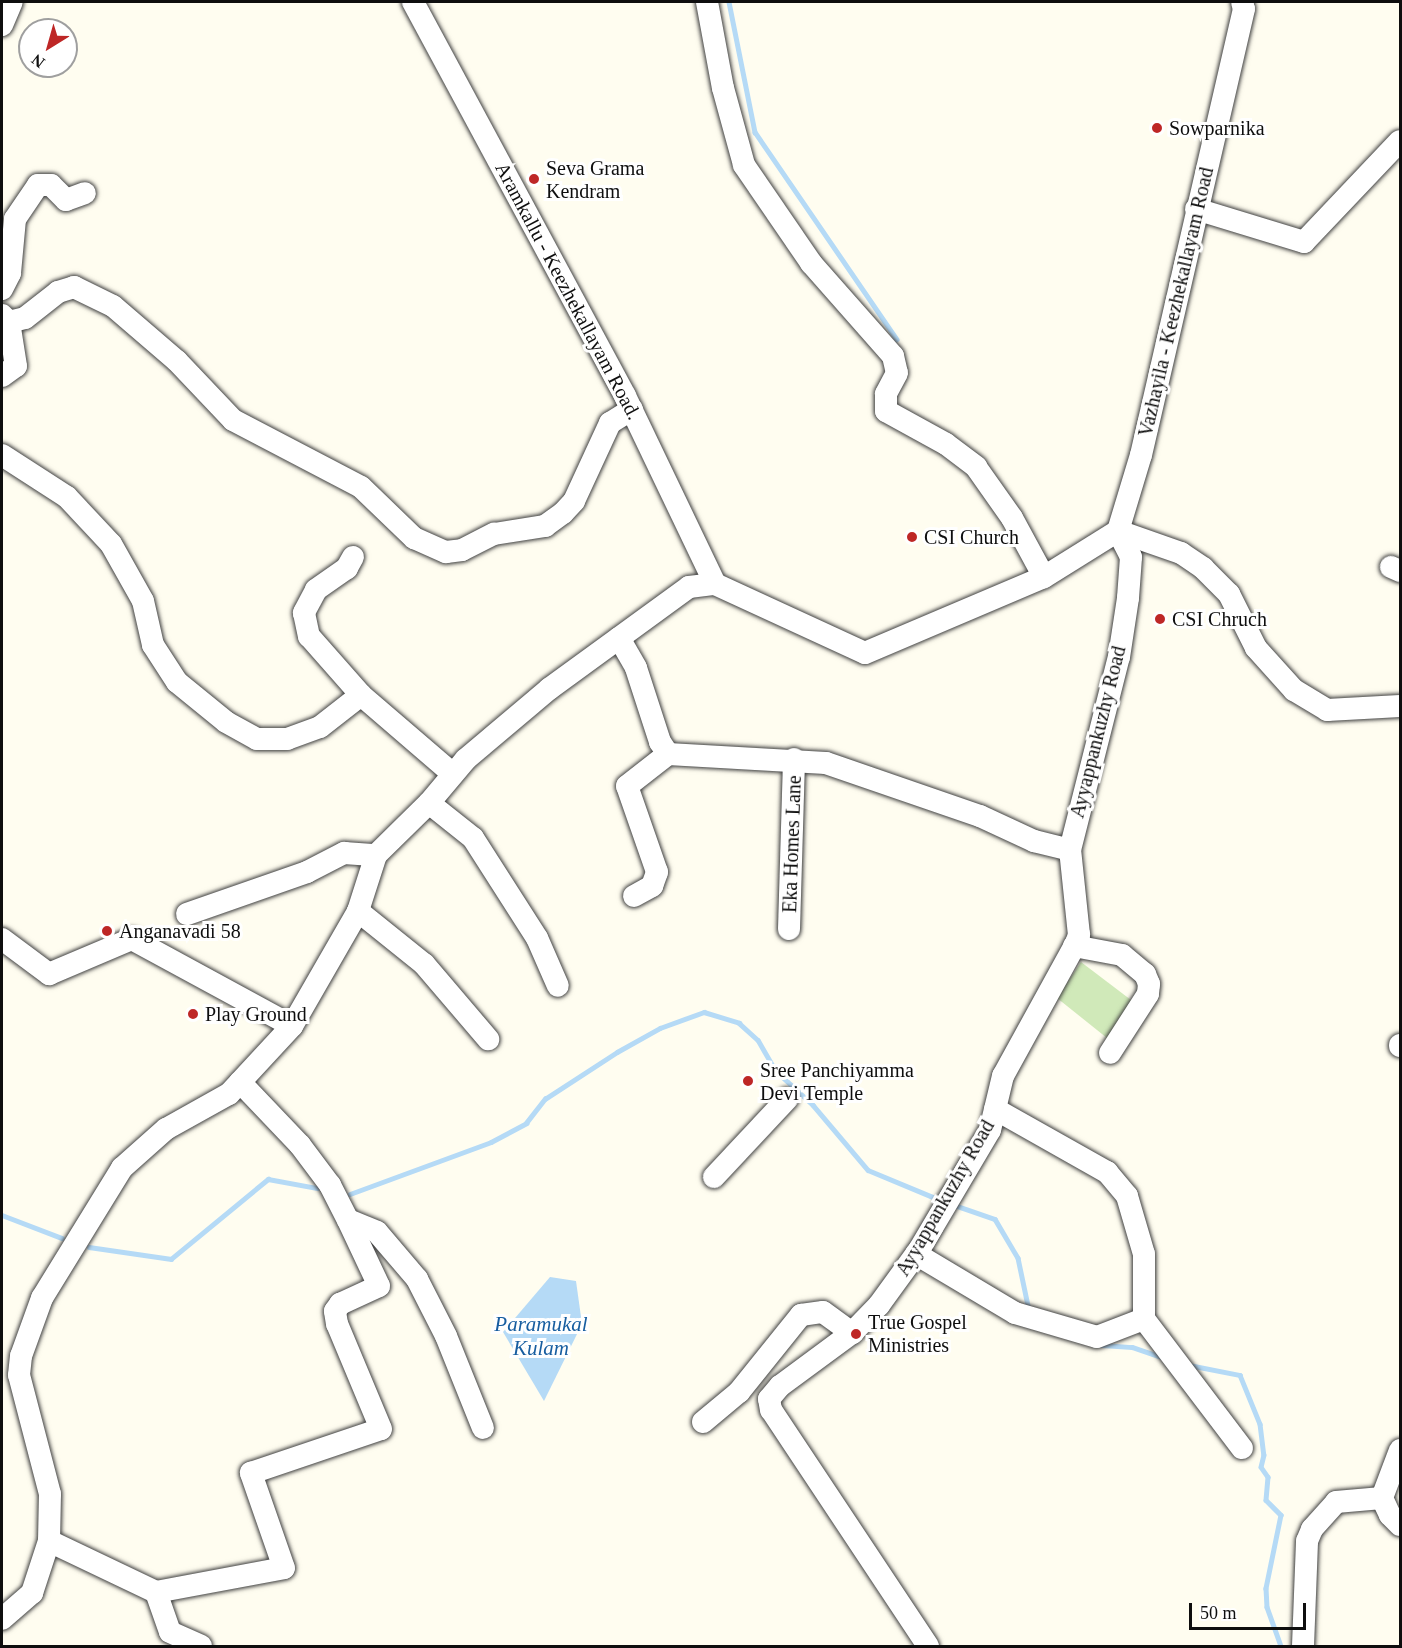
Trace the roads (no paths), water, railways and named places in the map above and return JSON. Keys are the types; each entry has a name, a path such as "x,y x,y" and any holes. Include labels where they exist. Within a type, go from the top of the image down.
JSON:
{"street":[{"path":"2,25 12,2"},
{"name":"Aramkallu - Keezhekallayam Road.","path":"413,2 632,410 715,584"},
{"path":"707,2 723,88 744,165 811,263 893,356 897,373 886,394 886,411 946,444 976,467 1012,518 1044,577"},
{"name":"Vazhayila - Keezhekallayam Road","path":"1118,531 1141,456 1196,209 1244,9 1242,2"},
{"path":"1196,209 1304,242 1401,141"},
{"path":"2,290 10,273 15,219 38,185 51,185 66,200 85,193"},
{"path":"2,376 16,366 5,319 25,318 58,292 74,287 113,306 177,361 233,420 361,487 414,538 446,552 462,550 494,534 544,526 563,513 574,501 610,423 632,410"},
{"path":"2,455 67,497 111,544 143,601 153,645 177,682 226,722 257,740 287,739 320,727 361,695"},
{"path":"2,1619 32,1593 49,1541 50,1494 19,1376 21,1356 42,1298 122,1168 166,1129 229,1094 292,1026 358,911 376,855 429,803 453,774 549,689 689,587 715,584 865,652 1044,577 1118,531 1182,553 1203,568 1229,594 1256,648 1294,690 1327,710 1401,706"},
{"name":"Ayyappankuzhy Road","path":"928,1647 771,1410 770,1399 780,1386 852,1334 879,1305 916,1254 990,1130 1003,1076 1079,935 1070,850 1119,657 1128,598 1131,557 1118,531"},
{"path":"352,557 346,568 316,590 304,613 309,636 361,695 453,774"},
{"path":"619,638 636,668 660,742 668,754"},
{"path":"634,896 652,886 657,872 627,786 668,754 794,759 826,763 980,816 1034,841 1070,850"},
{"name":"Eka Homes Lane","path":"789,929 794,759"},
{"path":"429,803 473,838 537,938 558,986"},
{"path":"187,914 307,872 344,853 376,855"},
{"path":"358,911 424,964 488,1039"},
{"path":"2,939 49,974 132,939 292,1026"},
{"path":"1074,946 1122,955 1145,974 1149,984 1148,994 1110,1053"},
{"path":"49,1541 156,1592 284,1568 251,1473 381,1429 337,1324 335,1311 340,1304 380,1286 330,1185 300,1145 240,1082"},
{"path":"714,1177 786,1099"},
{"path":"995,1108 1107,1172 1127,1196 1144,1254 1144,1319 1242,1448"},
{"path":"348,1220 377,1232 417,1279 446,1336 483,1428"},
{"path":"916,1254 1015,1313 1097,1337 1144,1319"},
{"path":"703,1422 739,1392 801,1315 823,1311 852,1334"},
{"path":"1401,1450 1382,1498 1390,1515 1401,1525"},
{"path":"1303,1647 1307,1541 1312,1528 1336,1502 1382,1498"},
{"path":"156,1592 170,1632 201,1647"}],"water":[{"name":"Paramukal Kulam","path":"550,1277 576,1281 582,1324 544,1401 503,1332"}],"waterway":[{"path":"729,2 755,132 897,339"},
{"path":"350,1194 491,1142 526,1123 545,1099 617,1052 660,1028 704,1012 739,1023 758,1040 775,1070 813,1105 868,1170 940,1200"},
{"path":"89,1247 171,1259 268,1179 317,1188"},
{"path":"954,1205 995,1219 1018,1258 1029,1310"},
{"path":"2,1215 62,1238"},
{"path":"1102,1345 1132,1347 1164,1358"},
{"path":"1189,1365 1240,1375 1260,1424 1264,1455 1261,1467 1268,1477 1266,1500 1281,1515 1266,1588 1267,1607 1281,1646"}],"place":[{"name":"Sowparnika","path":"1157,128"},
{"name":"Seva Grama Kendram","path":"534,179"},
{"name":"CSI Church","path":"912,537"},
{"name":"CSI Chruch","path":"1160,619"},
{"name":"Anganavadi 58","path":"107,931"},
{"name":"Play Ground","path":"193,1014"},
{"name":"Sree Panchiyamma Devi Temple","path":"748,1081"},
{"name":"True Gospel Ministries","path":"856,1334"}]}
